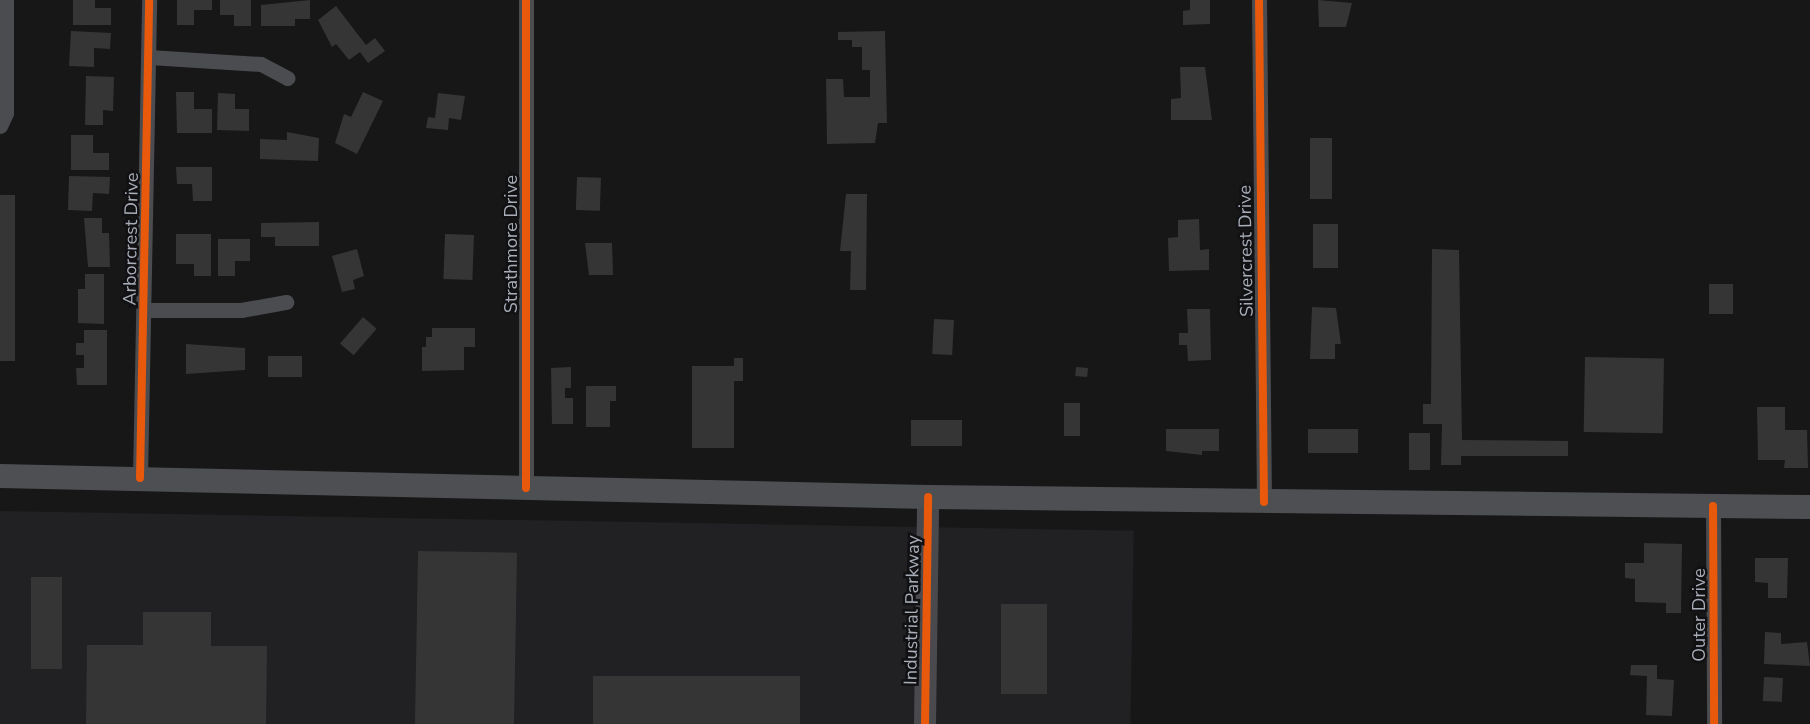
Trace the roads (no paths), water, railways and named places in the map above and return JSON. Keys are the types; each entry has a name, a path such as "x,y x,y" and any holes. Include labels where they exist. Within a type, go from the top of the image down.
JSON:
{"main road":[{"path":"0,476 928,497 1810,507"}],"street":[{"path":"0,126 6,113 6,0"},
{"name":"Arborcrest Drive","path":"140,478 145,310 149,0"},
{"name":"Strathmore Drive","path":"526,0 526,488"},
{"name":"Silvercrest Drive","path":"1259,0 1264,502"},
{"path":"149,57 261,63 287,78"},
{"path":"145,310 241,310 286,302"},
{"name":"Industrial Parkway","path":"926,724 928,497"},
{"name":"Outer Drive","path":"1713,506 1714,724"}]}
